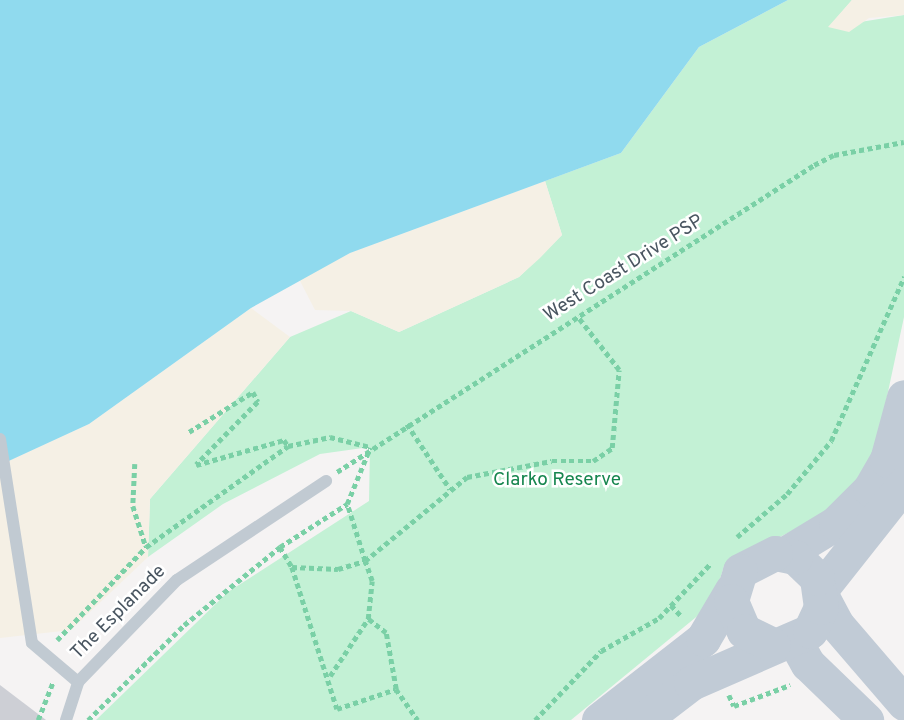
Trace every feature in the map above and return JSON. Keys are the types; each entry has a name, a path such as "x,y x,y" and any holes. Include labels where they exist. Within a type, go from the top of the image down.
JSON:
{"main road":[{"path":"599,720 703,639 747,564 785,554 836,523 870,489 887,460 904,397"},
{"path":"660,714 691,682 784,643 815,623 822,593 904,484"},
{"path":"785,554 811,569 837,625 904,703"},
{"path":"732,590 737,622 752,638 784,643 866,720"}],"lane":[{"path":"0,439 32,642 61,664 78,682"},
{"name":"The Esplanade","path":"66,720 78,682 177,580 326,481"}],"path":[{"name":"West Coast Drive PSP","path":"326,481 370,447 814,165 834,155 904,142"},
{"path":"727,546 787,494 831,441 904,277"},
{"path":"292,567 338,569 365,561 467,477 552,461 593,461 612,448 619,370 577,316"},
{"path":"189,432 253,392 258,402 195,465 284,440 288,446"},
{"path":"408,424 450,489"},
{"path":"38,720 61,664 57,637 146,547 288,446 330,437 370,447 347,504 280,547 184,625 88,720"},
{"path":"135,464 133,506 146,547"},
{"path":"330,677 368,619 372,581 347,504"},
{"path":"280,547 292,567 330,677 338,709 396,689"},
{"path":"535,720 601,651 659,618 718,556"},
{"path":"368,619 386,633 396,689 418,720"},
{"path":"734,706 804,680"}],"green space":[{"name":"Clarko Reserve","path":"788,0 852,0 829,27 904,15 904,317 873,462 840,506 724,566 712,604 571,720 96,720 228,592 369,501 370,447 320,454 223,504 148,557 150,499 290,337 351,311 399,332 519,277 562,235 545,181 621,153 699,47"}],"sand":[{"path":"852,0 904,0 904,15 869,18 849,32 828,27"},
{"path":"545,181 562,235 540,258 519,277 399,332 351,311 315,310 299,279 350,253"},
{"path":"251,308 290,337 150,499 148,557 71,630 0,638 0,465 89,424"}],"water":[{"path":"0,0 788,0 699,47 621,153 350,253 251,308 89,424 0,465"}],"building":[{"path":"0,685 46,720 0,720"}]}
